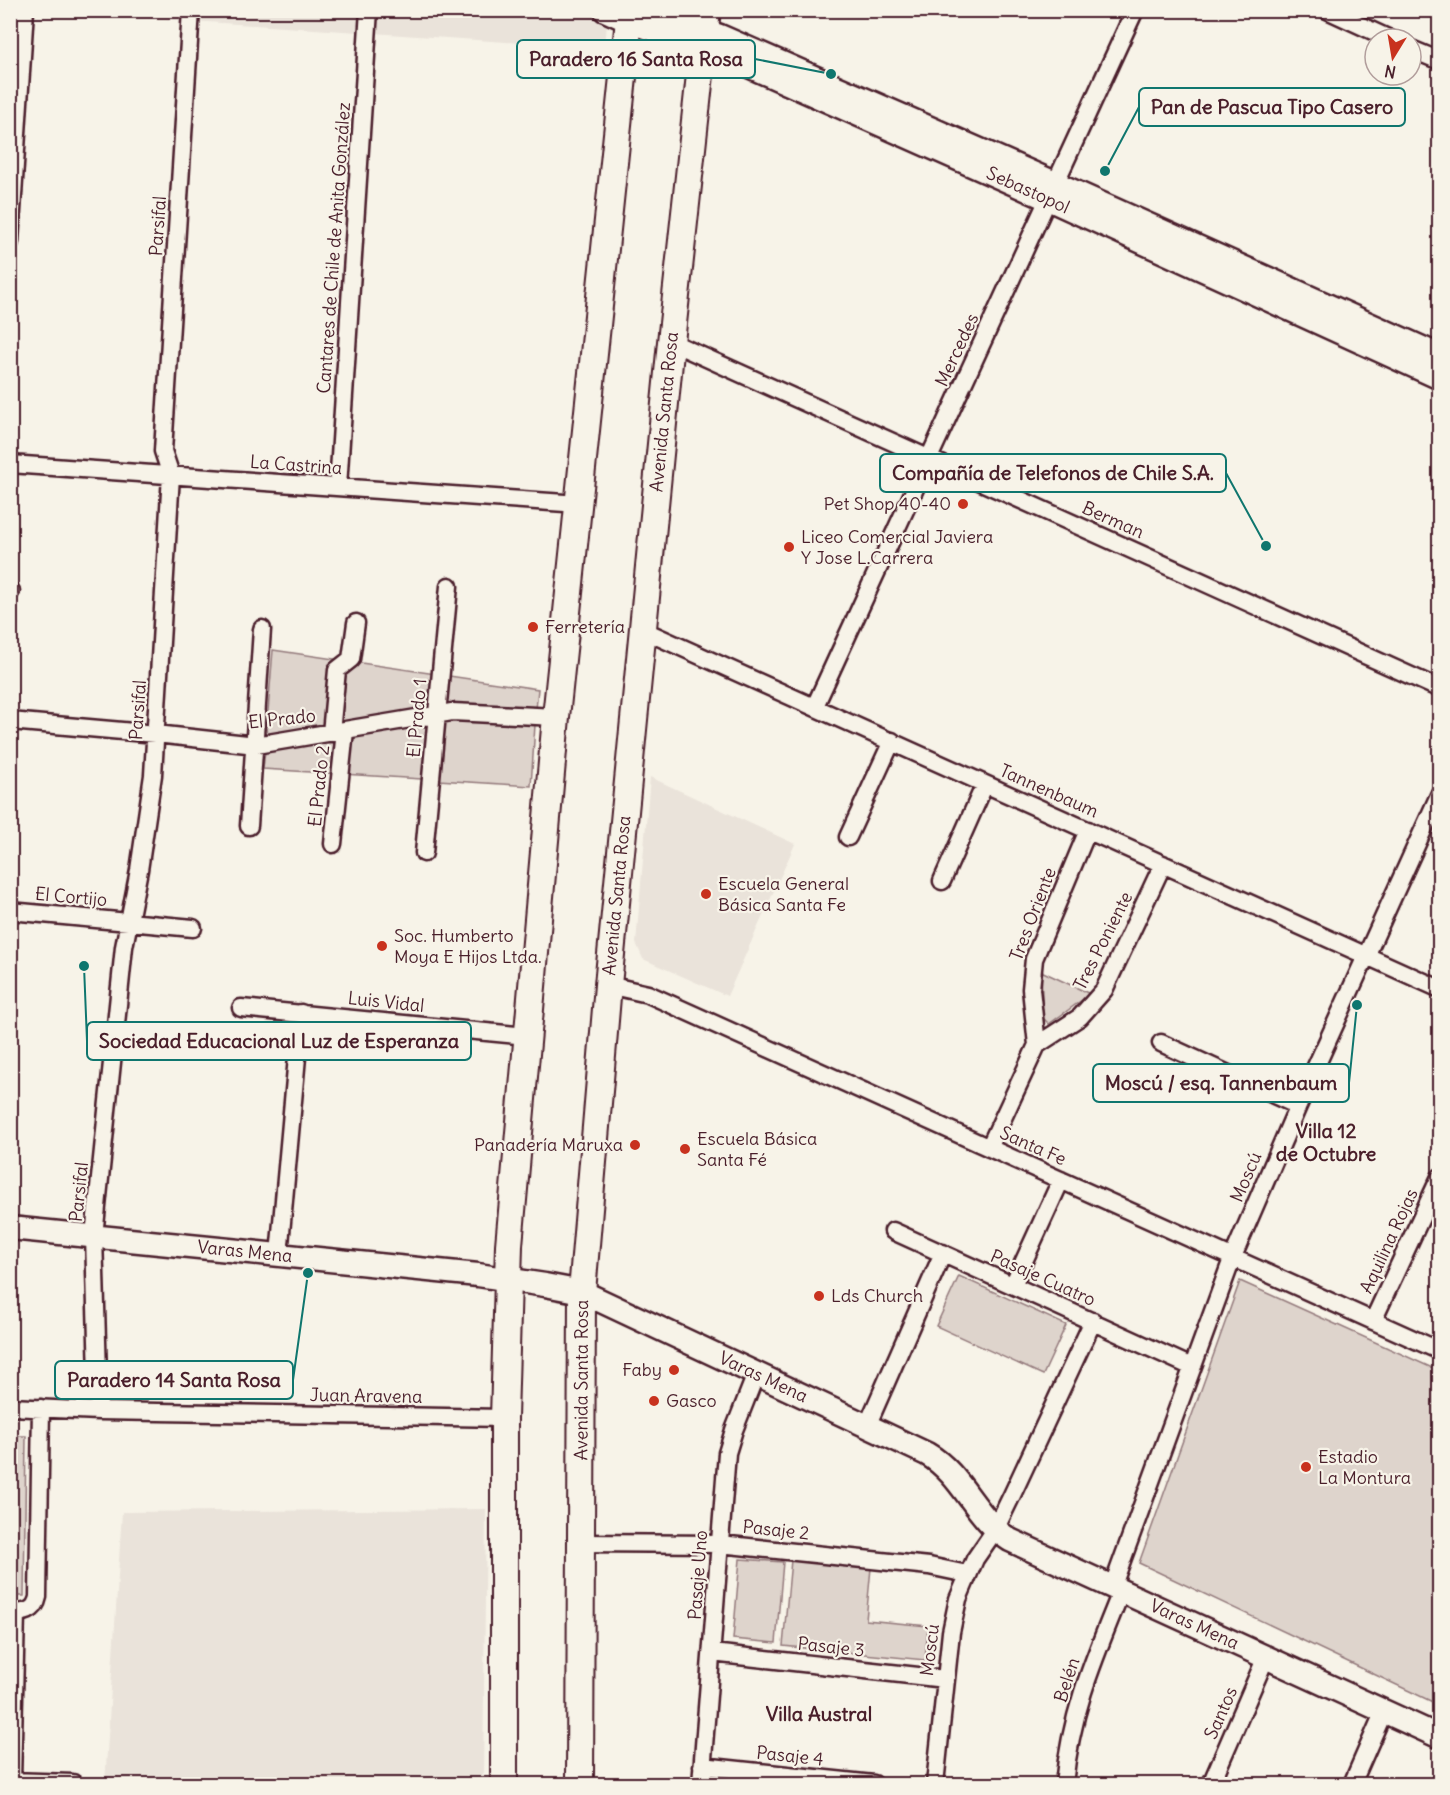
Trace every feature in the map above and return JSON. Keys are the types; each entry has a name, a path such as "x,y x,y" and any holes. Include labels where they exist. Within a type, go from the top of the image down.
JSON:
{"main road":[{"path":"504,1785 504,1418 507,1278 556,717 579,504 623,13"},
{"name":"Avenida Santa Rosa","path":"580,1785 582,1292 608,985 671,342 705,29"}],"street":[{"path":"10,242 25,10"},
{"name":"Parsifal","path":"99,1411 94,1236 117,1005 148,817 156,734 171,475 163,451 191,10"},
{"name":"Cantares de Chile de Anita González","path":"338,487 369,10"},
{"name":"Mercedes","path":"815,706 1135,10"},
{"path":"1327,10 1364,27"},
{"name":"Sebastopol","path":"623,13 705,29 1440,378"},
{"path":"1423,54 1440,62"},
{"name":"Sebastopol","path":"1052,192 1440,356"},
{"name":"Berman","path":"671,342 1440,689"},
{"name":"La Castrina","path":"10,464 579,504"},
{"name":"El Prado 1","path":"423,853 449,586"},
{"name":"El Prado 2","path":"333,844 338,732 337,670 351,659 356,623"},
{"path":"249,826 262,629"},
{"name":"Tannenbaum","path":"643,630 1440,989"},
{"name":"El Prado","path":"10,721 256,745 452,712 556,717"},
{"path":"848,837 892,741"},
{"path":"942,881 985,784"},
{"name":"Moscú","path":"1117,1590 1185,1364 1298,1106 1440,793"},
{"name":"Tres Oriente","path":"1037,1045 1031,988 1034,959 1088,830"},
{"name":"Tres Poniente","path":"1037,1045 1080,1017 1104,990 1163,864"},
{"name":"El Cortijo","path":"10,911 193,928"},
{"name":"Santa Fe","path":"608,985 648,994 1440,1351"},
{"name":"Luis Vidal","path":"241,1008 527,1036"},
{"path":"279,1255 301,1013"},
{"path":"1161,1043 1298,1106"},
{"path":"989,1148 1037,1045"},
{"name":"Aquilina Rojas","path":"1373,1321 1440,1177"},
{"path":"1013,1286 1061,1180"},
{"name":"Varas Mena","path":"10,1228 507,1278 582,1292 927,1454 943,1465 995,1530 1010,1540 1440,1737"},
{"name":"Pasaje Cuatro","path":"893,1231 1185,1364"},
{"path":"867,1426 943,1253"},
{"name":"Moscú","path":"935,1785 945,1679 954,1615 967,1574 995,1530 1012,1496 1093,1321"},
{"name":"Pasaje Uno","path":"701,1785 728,1453 734,1430 756,1374"},
{"name":"Juan Aravena","path":"10,1407 99,1411 504,1418"},
{"path":"41,1408 38,1597 33,1608 13,1613 11,1781 73,1783"},
{"name":"Pasaje 2","path":"580,1543 720,1544 929,1566 967,1574"},
{"name":"Belén","path":"1065,1785 1069,1746 1080,1698 1117,1590"},
{"name":"Pasaje 3","path":"712,1653 945,1679"},
{"name":"Santos","path":"1211,1785 1266,1658"},
{"path":"1352,1785 1384,1711"},
{"name":"Pasaje 4","path":"702,1766 874,1785"}],"shaded area":[{"path":"43,11 608,11 605,48 597,48"},
{"path":"273,650 538,689 536,709 266,736"},
{"path":"452,720 535,725 531,786 263,769 265,751"},
{"name":"Escuela General Básica Santa Fe","path":"650,777 795,844 727,996 643,959 636,943"},
{"path":"1041,971 1090,994 1049,1024 1043,1018"},
{"path":"959,1276 1066,1325 1043,1375 936,1326"},
{"name":"Estadio La Montura","path":"1240,1281 1439,1371 1439,1705 1139,1563"},
{"path":"11,1436 26,1436 24,1596 11,1596"},
{"path":"486,1509 483,1784 105,1784 122,1512"},
{"path":"740,1559 783,1562 776,1643 733,1639"},
{"path":"791,1560 871,1568 866,1620 928,1626 925,1660 783,1646"}],"place":[{"name":"Paradero 16 Santa Rosa","path":"831,74"},
{"name":"Pan de Pascua Tipo Casero","path":"1105,171"},
{"name":"Pet Shop 40-40","path":"963,504"},
{"name":"Compañía de Telefonos de Chile S.A.","path":"1266,546"},
{"name":"Liceo Comercial Javiera Y Jose L.Carrera","path":"789,547"},
{"name":"Ferretería","path":"533,627"},
{"name":"Escuela General Básica Santa Fe","path":"706,894"},
{"name":"Soc. Humberto Moya E Hijos Ltda.","path":"382,946"},
{"name":"Sociedad Educacional Luz de Esperanza","path":"84,966"},
{"name":"Moscú / esq. Tannenbaum","path":"1357,1005"},
{"name":"Panadería Maruxa","path":"635,1145"},
{"name":"Escuela Básica Santa Fé","path":"685,1149"},
{"name":"Paradero 14 Santa Rosa","path":"308,1273"},
{"name":"Lds Church","path":"819,1296"},
{"name":"Faby","path":"674,1370"},
{"name":"Gasco","path":"654,1401"},
{"name":"Estadio La Montura","path":"1306,1467"}],"district":[{"name":"Villa 12 de Octubre","path":"1326,1142"},
{"name":"Villa Austral","path":"819,1714"}]}
